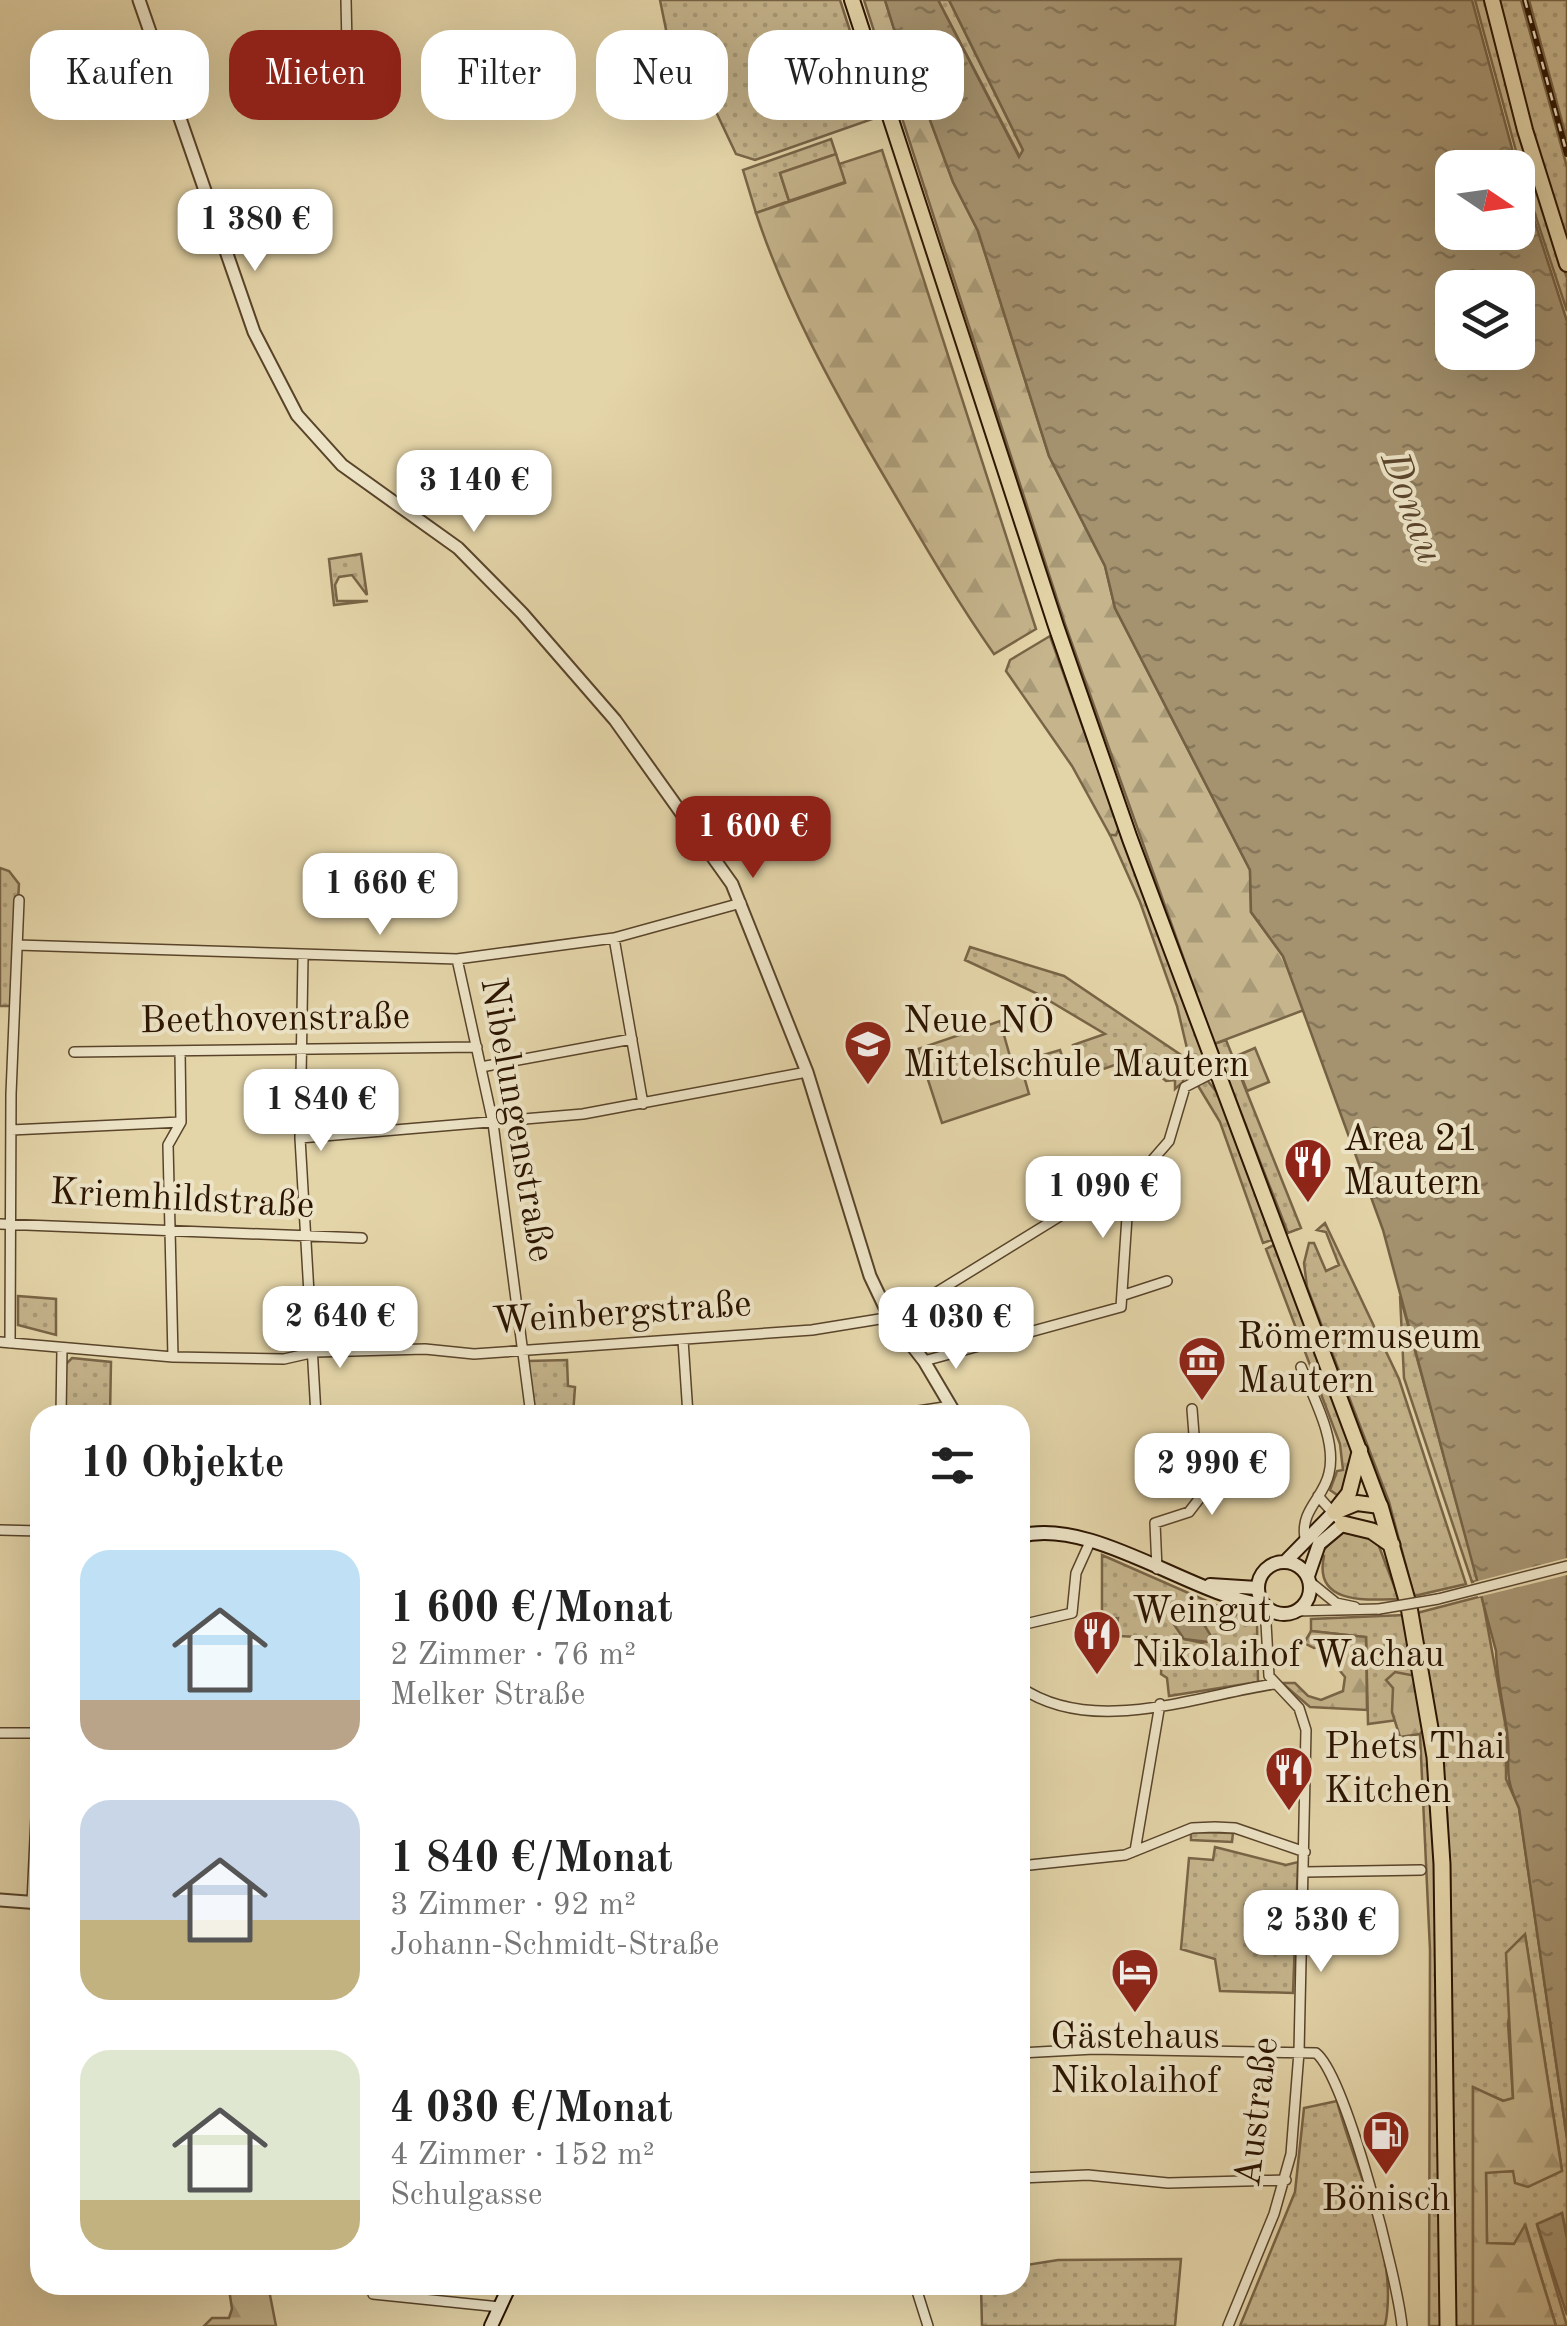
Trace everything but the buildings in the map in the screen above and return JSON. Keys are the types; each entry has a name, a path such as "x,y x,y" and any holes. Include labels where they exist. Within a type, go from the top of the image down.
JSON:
{"highway":[{"path":"1380,1506 1419,1654 1440,1813 1448,2326"},
{"path":"1338,1518 1392,1545"}],"main road":[{"path":"852,0 1056,626 1216,1071 1380,1506 1338,1518 1305,1538 1285,1562 1267,1569 1257,1588"},
{"path":"1492,0 1525,130 1567,264"},
{"path":"1030,1535 1048,1534 1090,1542 1226,1598 1296,1612 1308,1599 1319,1544 1338,1518 1360,1450"},
{"path":"1285,1562 1298,1566 1309,1579"},
{"path":"1194,1584 1257,1588"},
{"path":"1257,1588 1266,1608"},
{"path":"491,2326 505,2295"}],"street":[{"path":"139,0 236,283 276,380 308,429 342,465 426,522 487,575 616,720 722,867 741,903 808,1072 866,1266 889,1316 924,1361 951,1405"},
{"path":"346,0 347,30"},
{"path":"5,1342 19,900"},
{"path":"17,946 457,959 614,938 741,903"},
{"path":"614,938 644,1104"},
{"path":"303,956 300,1138 316,1405"},
{"name":"Nibelungenstraße","path":"457,959 493,1123 530,1405"},
{"path":"481,1067 632,1039"},
{"name":"Beethovenstraße","path":"74,1052 477,1047"},
{"path":"173,1357 168,1145 181,1122 180,1051"},
{"path":"924,1361 1121,1307 1129,1187 1169,1141 1185,1087 1216,1071"},
{"path":"300,1138 493,1123 644,1104 808,1072"},
{"path":"11,1130 181,1122"},
{"name":"Weinbergstraße","path":"5,1342 173,1357 284,1359 315,1352 524,1351 812,1330 898,1316 994,1252 1083,1202 1129,1187"},
{"name":"Kriemhildstraße","path":"6,1223 169,1234 362,1238"},
{"path":"1124,1294 1167,1281"},
{"path":"683,1340 687,1405"},
{"path":"61,1405 62,1348"},
{"path":"1302,1367 1330,1453 1329,1474 1305,1516 1305,1538"},
{"path":"1158,1569 1155,1524 1189,1512 1200,1499 1192,1410"},
{"path":"1318,1496 1338,1518"},
{"path":"0,1530 30,1531"},
{"path":"1030,1622 1072,1613 1076,1572 1090,1542"},
{"path":"1296,1612 1376,1609 1438,1600 1567,1566"},
{"path":"1309,1579 1336,1602 1376,1609"},
{"path":"1030,1692 1070,1710 1160,1704 1274,1684 1266,1667 1266,1608"},
{"name":"Austraße","path":"1228,2326 1286,2180 1299,2052 1306,1730 1299,1708 1274,1684"},
{"path":"1135,1850 1160,1704"},
{"path":"0,1732 30,1732"},
{"path":"1030,1865 1135,1850 1192,1828 1215,1826 1304,1852"},
{"path":"1305,1872 1421,1870"},
{"path":"0,1900 30,1902"},
{"path":"1030,2052 1316,2053 1325,2060 1336,2088 1392,2262 1402,2326"},
{"path":"1030,2177 1088,2174 1168,2183 1286,2180"},
{"path":"383,2295 500,2307"},
{"path":"919,2295 928,2326"}],"green space":[{"path":"660,0 840,0 850,30 748,30 748,120 869,120 755,160 736,154 720,120 728,120 728,30 666,30"},
{"path":"864,0 885,0 894,30 874,30"},
{"path":"938,0 949,0 964,30 954,30"},
{"path":"1475,0 1487,0 1527,150 1516,150"},
{"path":"1498,0 1521,0 1567,167 1567,247 1530,130"},
{"path":"1529,0 1567,0 1567,140"},
{"path":"964,30 1023,150 1020,157 964,50"},
{"path":"903,120 930,120 953,182 978,231 1049,456 1105,566 1115,608 1250,870 1251,912 1283,956 1304,1010 1214,1044 1065,624"},
{"path":"831,139 836,154 780,173 789,201 756,213 743,170"},
{"path":"882,150 1036,629 994,654 934,561 826,374 756,213 845,183 839,164"},
{"path":"836,154 845,182 789,201 780,173"},
{"path":"1535,179 1567,278 1567,311 1535,214"},
{"path":"361,554 367,595 352,575 339,577 335,585 337,601 368,601 334,605 329,559"},
{"path":"1050,636 1119,828 1116,835 1110,835 1072,766 1006,671 1010,660"},
{"path":"1119,828 1207,1065 1193,1074 1177,1006 1140,902 1110,835"},
{"path":"0,868 9,871 19,884 12,1006 0,1006"},
{"path":"970,947 1064,976 1184,1057 1183,1082 1175,1089 1175,1080 1166,1081 1137,1057 1084,1076 1073,1045 1105,1034 1038,994 965,960"},
{"path":"1000,1021 1011,1060 1019,1059 1029,1094 942,1123 918,1049"},
{"path":"1226,1040 1301,1228 1288,1233 1214,1044"},
{"path":"1255,1048 1269,1082 1247,1091 1234,1057"},
{"path":"1060,1050 1066,1068 1034,1077 1029,1059"},
{"path":"1207,1080 1219,1095 1272,1240 1263,1243 1220,1122 1197,1084"},
{"path":"1325,1223 1399,1379 1466,1584 1414,1596 1389,1502 1307,1287 1304,1263 1309,1243 1314,1243 1326,1271 1339,1265 1326,1232 1317,1230"},
{"path":"1274,1245 1351,1447 1352,1471 1340,1497 1330,1490 1337,1471 1343,1470 1340,1444 1266,1249"},
{"path":"18,1296 56,1299 56,1335 18,1325"},
{"path":"1400,1296 1478,1581 1472,1582 1404,1378"},
{"path":"72,1358 111,1362 110,1405 65,1405 66,1364"},
{"path":"567,1360 568,1386 575,1387 574,1405 533,1405 528,1361"},
{"path":"1343,1529 1377,1541 1399,1599 1358,1599 1334,1591 1327,1584 1324,1556 1320,1554"},
{"path":"1102,1555 1257,1623 1258,1682 1169,1696 1167,1678 1161,1674 1163,1638 1118,1636 1113,1644 1118,1618 1102,1619","holes":["1199,1616 1211,1639 1202,1643 1184,1639 1173,1622"]},
{"path":"1482,1596 1506,1728 1506,1779 1519,1808 1567,2138 1567,2239 1562,2213 1537,2225 1567,2326 1556,2326 1526,2227 1514,2244 1487,2243 1486,2172 1562,2170 1525,1935 1508,2023 1513,2098 1504,2101 1473,2088 1473,2326 1454,2326 1447,1813 1417,1613"},
{"path":"1404,1615 1416,1676 1393,1688 1398,1720 1368,1724 1366,1637 1311,1631 1311,1619"},
{"path":"1311,1631 1366,1637 1367,1710 1310,1707 1282,1683 1295,1683 1308,1696 1321,1700 1343,1691 1345,1677 1336,1666 1336,1654 1327,1646 1314,1648 1304,1643"},
{"path":"1395,1672 1416,1676 1425,1727 1420,1734 1400,1737 1392,1712 1393,1688 1386,1680"},
{"path":"1425,1727 1435,1864 1442,2326 1429,2326 1430,1950 1420,1734"},
{"path":"1191,1832 1233,1833 1232,1842 1191,1840"},
{"path":"1215,1847 1286,1865 1298,1862 1293,1993 1220,1991 1215,1959 1181,1949 1189,1858 1213,1860"},
{"path":"1525,1934 1562,2171 1528,2187 1515,2183 1513,2171 1486,2173 1487,2243 1514,2244 1525,2225 1556,2326 1473,2326 1473,2087 1503,2101 1513,2098 1506,1953"},
{"path":"1337,2101 1381,2241 1388,2298 1385,2326 1240,2326 1295,2192 1304,2108"},
{"path":"1181,2259 1175,2326 982,2326 981,2295 1030,2295 1030,2264 1058,2260"},
{"path":"230,2295 270,2295 276,2326 204,2326 212,2318 229,2318"}],"water":[{"path":"885,0 938,0 953,30 894,30"},
{"name":"Donau","path":"949,0 1472,0 1512,150 1435,150 1435,250 1535,250 1535,222 1567,321 1567,2138 1519,1808 1509,1776 1496,1651 1383,1230 1283,956 1251,912 1250,870 1115,608 1105,566 1049,456 978,231 953,182 930,120 964,120 964,50 1019,157 1023,150"},
{"path":"1181,1610 1199,1616 1211,1636 1208,1642 1184,1639 1173,1623"},
{"path":"1562,2213 1567,2239 1567,2315 1537,2224"}],"pier":[{"path":"1567,1558 1567,1575 1478,1597 1474,1582"}],"railway":[{"path":"1525,0 1567,154"}],"place":[{"name":"Neue NÖ Mittelschule Mautern","path":"868,1086"},
{"name":"Area 21 Mautern","path":"1308,1204"},
{"name":"Römermuseum Mautern","path":"1202,1402"},
{"name":"Weingut Nikolaihof Wachau","path":"1097,1676"},
{"name":"Phets Thai Kitchen","path":"1289,1812"},
{"name":"Gästehaus Nikolaihof","path":"1135,2014"},
{"name":"Bönisch","path":"1386,2176"}]}
